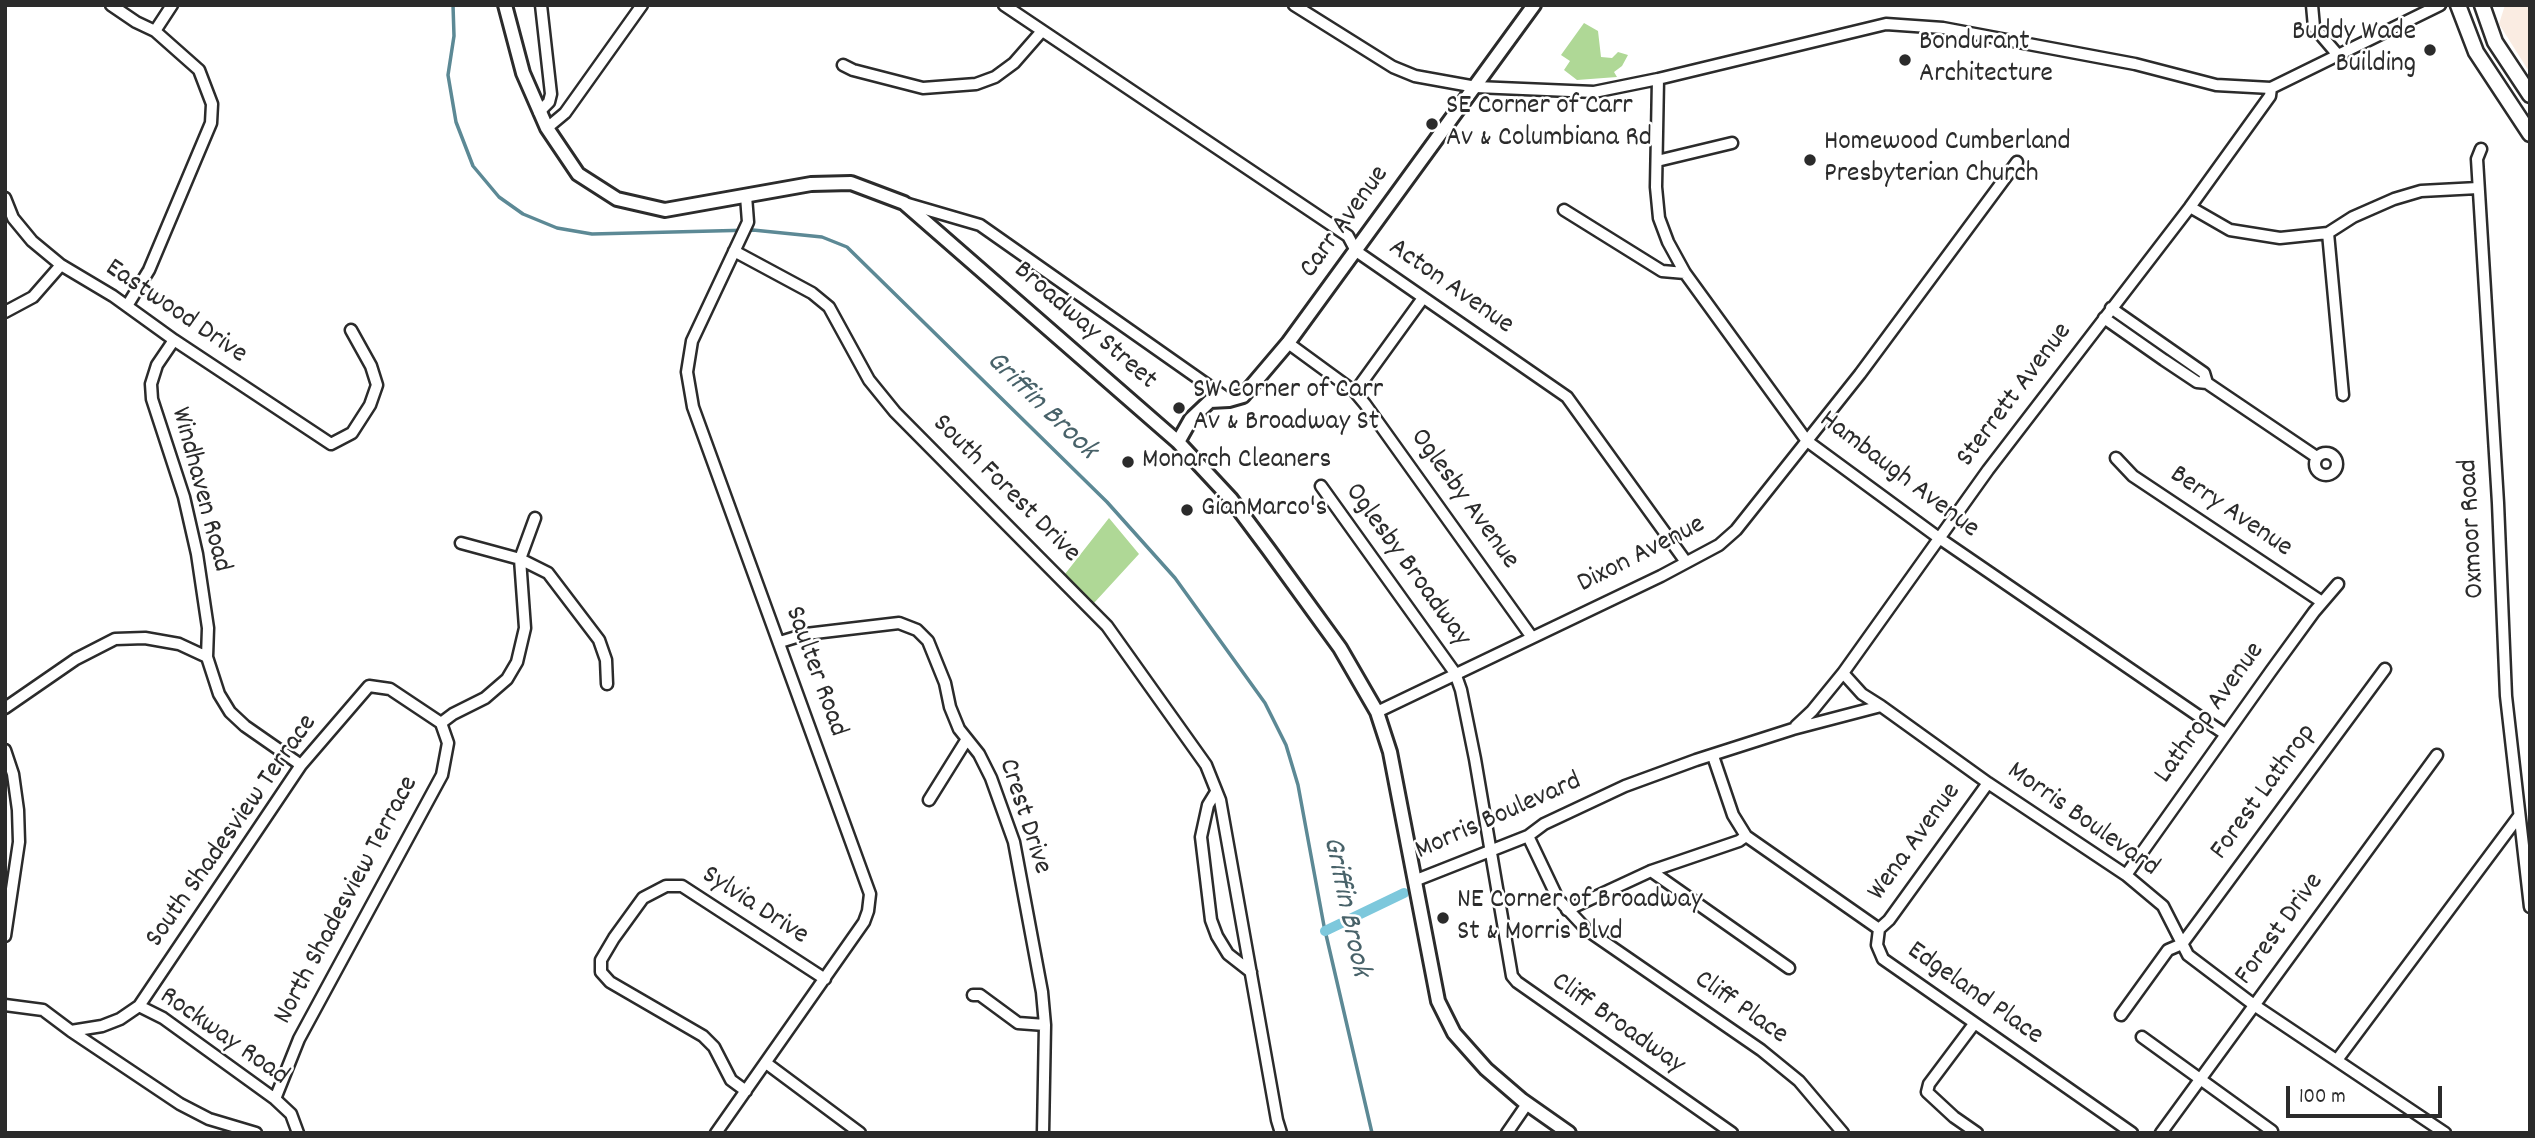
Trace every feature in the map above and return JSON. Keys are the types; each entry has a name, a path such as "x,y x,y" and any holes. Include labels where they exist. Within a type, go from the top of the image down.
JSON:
{"main road":[{"path":"2458,5 2476,52 2530,134"},
{"path":"2482,5 2495,42 2530,95"}],"street":[{"path":"111,5 135,22 155,31 199,70 212,104 211,123 149,270 127,306"},
{"path":"155,31 172,5"},
{"name":"Broadway Street","path":"505,5 523,73 547,128 578,174 617,200 665,209 811,184 851,183 904,203 1178,442 1231,499 1263,542 1340,648 1377,712 1390,752 1438,1001 1454,1034 1486,1069 1527,1104 1569,1133"},
{"path":"539,112 549,102 551,93 541,5"},
{"path":"547,128 565,113 642,5"},
{"name":"Acton Avenue","path":"1004,5 1351,238 1356,251 1567,397 1686,562"},
{"path":"1294,5 1393,67 1416,76 1476,87 1594,92 1886,24 1944,28 2134,64 2216,85 2271,88 2441,5"},
{"name":"Carr Avenue","path":"1178,442 1191,419 1210,401 1243,396 1288,343 1534,5"},
{"path":"2312,5 2314,27 2337,55"},
{"path":"843,65 923,88 976,84 995,76 1014,63 1042,31"},
{"name":"Hambaugh Avenue","path":"1658,79 1656,187 1659,218 1668,242 1685,273 1807,441 1939,538 2225,734"},
{"name":"Sterrett Avenue","path":"1793,729 1812,711 1843,673 1939,538 2190,207 2270,96 2271,88"},
{"path":"1657,161 1732,143"},
{"name":"Oxmoor Road","path":"2481,149 2477,159 2478,188 2498,503 2506,696 2519,816 2526,853 2530,907"},
{"name":"Dixon Avenue","path":"1377,712 1719,545 1736,530 1860,374 2017,162"},
{"path":"2190,207 2230,230 2280,238 2328,233 2353,217 2394,199 2421,191 2478,188"},
{"name":"Saulter Road","path":"716,1133 864,922 870,894 693,407 687,372 692,341 748,222 746,197"},
{"name":"Eastwood Drive","path":"5,198 13,218 32,242 61,265 127,306 174,341 331,444 352,433 370,405 377,385 371,366 351,330"},
{"path":"904,203 980,225 1229,400"},
{"path":"1564,210 1662,271 1685,273"},
{"path":"2328,233 2343,395"},
{"name":"South Forest Drive","path":"737,246 812,293 829,307 869,380 895,412 1107,626 1206,765 1216,792 1281,1133"},
{"path":"5,312 33,297 61,265"},
{"path":"1354,392 1423,298"},
{"path":"2111,308 2204,373 2207,383"},
{"path":"2105,318 2197,382 2207,383 2315,456"},
{"name":"Windhaven Road","path":"174,341 157,365 151,384 152,399 184,497 197,554 208,628 207,657 219,694 230,712 245,726 301,765"},
{"name":"Oglesby Avenue","path":"1288,343 1354,392 1443,510 1531,636"},
{"path":"2164,360 2171,350"},
{"name":"Berry Avenue","path":"2116,458 2133,476 2322,602"},
{"name":"Oglesby Broadway","path":"1321,486 1455,673"},
{"path":"441,723 485,698 507,679 517,662 525,628 520,559 535,518"},
{"path":"461,543 520,559 548,573 599,640 606,660 607,684"},
{"name":"Lathrop Avenue","path":"2126,875 2225,734 2338,584"},
{"name":"Crest Drive","path":"779,642 806,634 899,623 917,630 928,641 959,729 979,754 991,778 1014,842 1040,979 1045,1025 1043,1133"},
{"path":"5,708 76,659 115,639 145,638 178,644 207,657"},
{"name":"Forest Lathrop","path":"2120,1015 2168,950 2182,944 2385,669"},
{"name":"Cliff Broadway","path":"1455,673 1461,690 1512,976 1732,1133"},
{"name":"Morris Boulevard","path":"1843,673 1862,694 1988,783 2126,875 2163,906 2188,955 2254,1005 2445,1133"},
{"name":"South Shadesview Terrace","path":"139,1006 301,765 369,686 390,689 441,723"},
{"name":"Morris Boulevard","path":"1415,881 1491,851 1506,842 1528,836 1544,824 1625,786 1793,729 1881,706"},
{"name":"North Shadesview Terrace","path":"275,1099 299,1039 442,775 448,743 441,723"},
{"path":"929,800 967,740"},
{"path":"5,750 13,774 19,842 5,936"},
{"name":"Forest Drive","path":"2161,1133 2437,755"},
{"name":"Edgeland Place","path":"1713,756 1733,815 1746,836 1880,929 1877,945 1883,959 2132,1133"},
{"name":"Wena Avenue","path":"1880,929 1988,783"},
{"path":"1216,792 1208,805 1201,837 1212,920 1217,936 1228,954 1251,972"},
{"path":"2337,1060 2519,816"},
{"name":"Cliff Place","path":"1528,836 1558,899 1587,930 1799,1081 1843,1133"},
{"path":"1567,909 1651,871 1739,841 1746,836"},
{"path":"1651,871 1789,968"},
{"name":"Sylvia Drive","path":"746,1091 731,1080 714,1047 703,1036 610,982 601,972 601,960 614,938 643,898 666,886 682,886 825,979"},
{"path":"974,995 980,995 1018,1023 1045,1025"},
{"path":"5,1005 43,1010 180,1104 209,1119 256,1133"},
{"name":"Rockway Road","path":"71,1031 102,1026 120,1019 139,1006 163,1018 275,1099 291,1114 299,1133"},
{"path":"1974,1024 1929,1084 1927,1091 1977,1133"},
{"path":"2142,1037 2272,1130"},
{"path":"766,1063 860,1133"},
{"path":"1507,1133 1527,1104"}],"shaded area":[{"path":"2505,5 2530,5 2530,73 2499,24"}],"green space":[{"path":"1584,23 1598,31 1601,57 1612,58 1618,52 1628,55 1622,66 1614,72 1617,77 1577,80 1564,70 1570,61 1561,55"},
{"path":"1109,518 1139,554 1094,603 1065,574"}],"waterway":[{"name":"Griffin Brook","path":"453,5 454,36 448,75 456,122 473,166 499,197 523,214 557,228 592,234 753,230 822,237 847,247 1107,502 1175,578 1265,703 1286,745 1298,785 1324,926 1372,1133"},
{"path":"1325,931 1404,893"}],"place":[{"name":"Buddy Wade Building","path":"2430,50"},
{"name":"Bondurant Architecture","path":"1905,60"},
{"name":"SE Corner of Carr Av & Columbiana Rd","path":"1432,124"},
{"name":"Homewood Cumberland Presbyterian Church","path":"1810,160"},
{"name":"SW Corner of Carr Av & Broadway St","path":"1179,408"},
{"name":"Monarch Cleaners","path":"1128,462"},
{"name":"GianMarco's","path":"1187,510"},
{"name":"NE Corner of Broadway St & Morris Blvd","path":"1443,918"}]}
